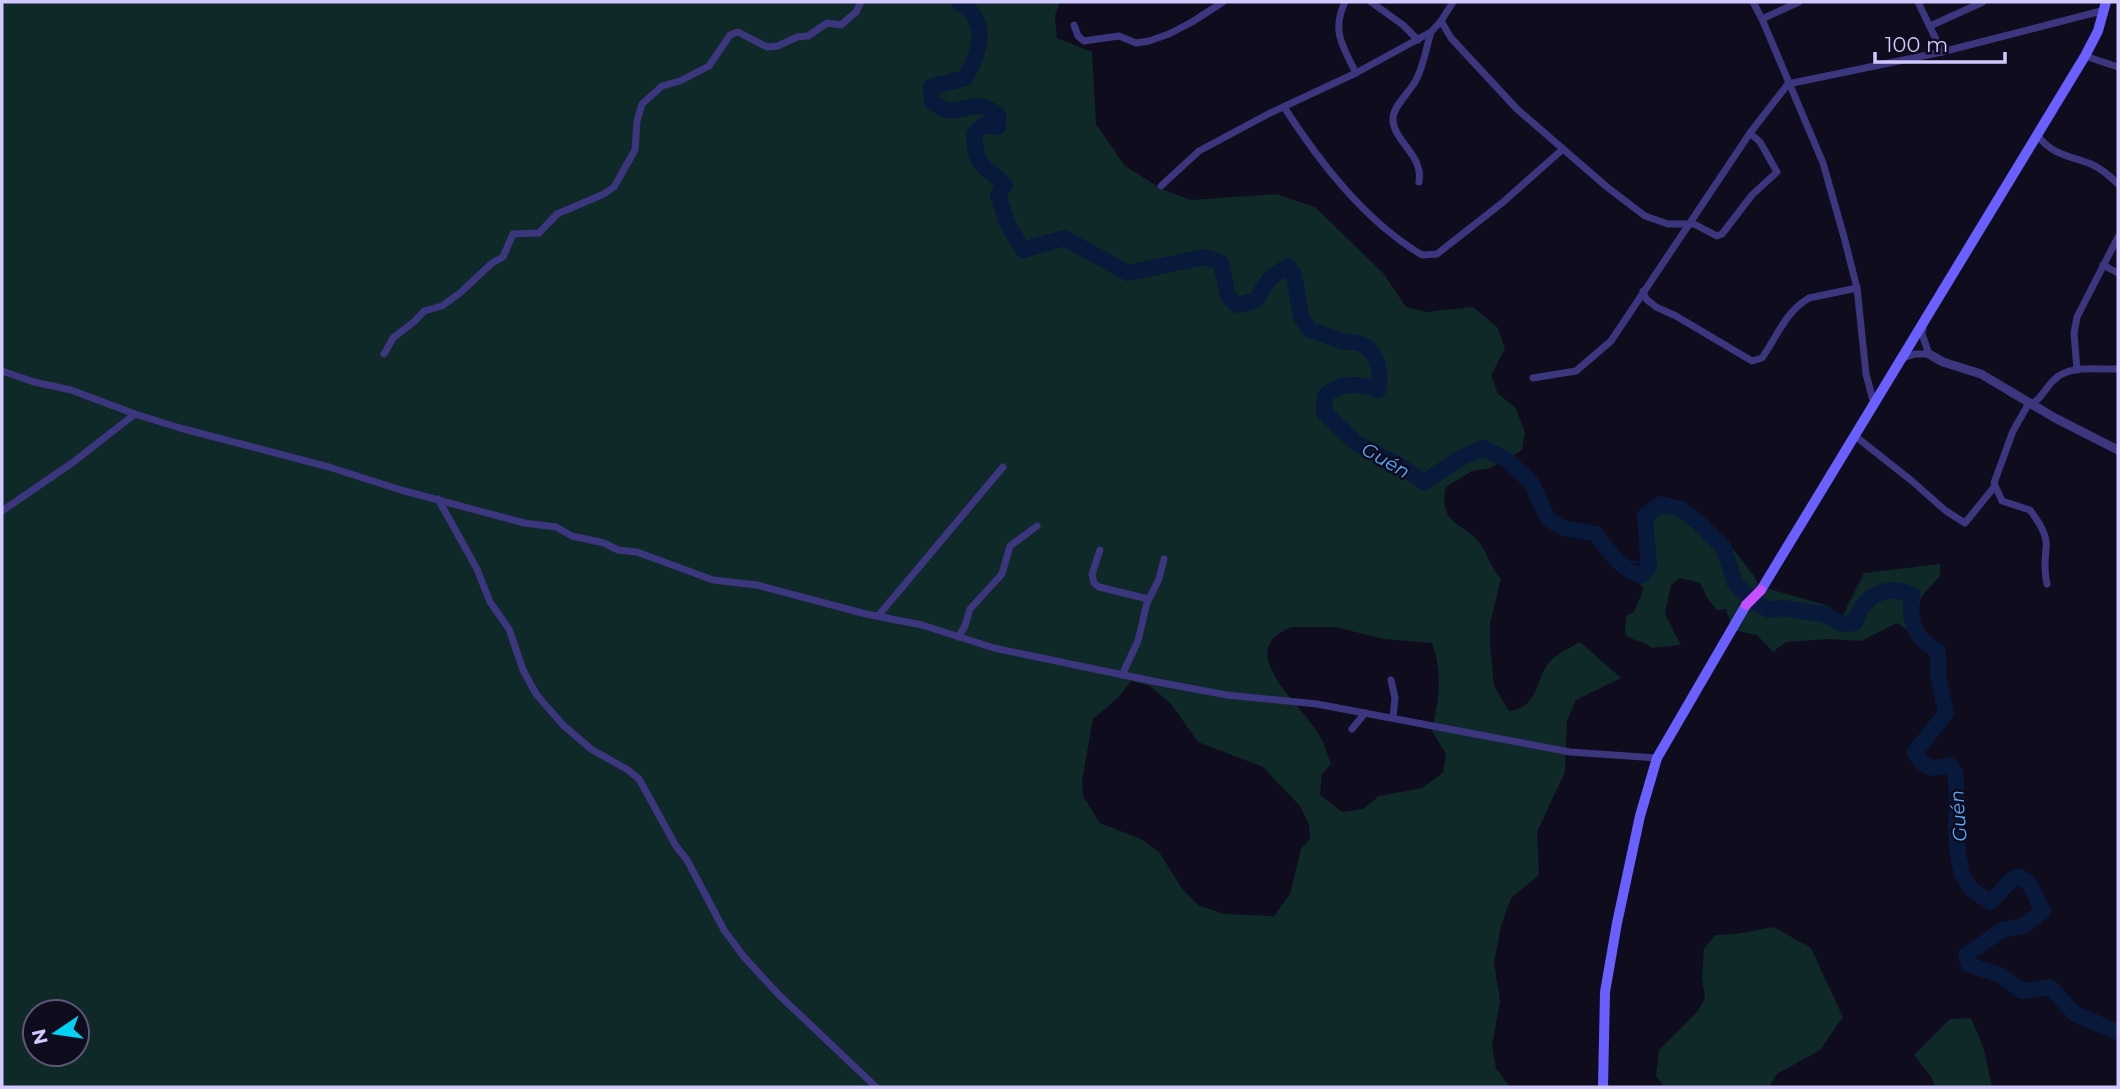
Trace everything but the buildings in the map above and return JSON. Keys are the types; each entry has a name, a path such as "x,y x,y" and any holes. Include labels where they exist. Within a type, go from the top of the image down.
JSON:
{"main road":[{"path":"1603,1087 1605,992 1637,829 1657,758 1746,605 1761,590 2038,136 2085,56 2105,6"}],"street":[{"path":"384,354 393,338 427,309 442,306 503,257 513,234 539,233 557,214 614,187 635,150 637,121 642,104 662,86 680,81 709,66 730,35 738,32 767,47 778,46 797,37 812,34 827,23 842,25 862,2"},
{"path":"1074,25 1078,36 1084,41 1119,36 1136,44 1169,34 1223,2"},
{"path":"1345,2 1338,22 1339,38 1356,73"},
{"path":"1371,2 1403,25 1418,40"},
{"path":"1160,186 1199,151 1418,40 1441,22 1453,2"},
{"path":"1753,2 1823,163 1857,288 1866,373 1874,404"},
{"path":"1762,19 1799,2"},
{"path":"1918,2 1942,52"},
{"path":"1930,26 1983,2"},
{"path":"1533,378 1576,371 1611,341 1750,133 1788,84 1942,52 2105,6"},
{"path":"1441,22 1478,69 1517,109 1607,187 1645,216 1668,224 1694,224 1720,235 1752,195 1777,172 1760,142 1750,133"},
{"path":"1419,183 1420,170 1393,118 1422,67 1430,32"},
{"path":"2085,56 2118,67"},
{"path":"1284,107 1332,172 1371,216 1400,242 1422,255 1437,254 1502,203 1563,149"},
{"path":"2038,136 2045,146 2101,169 2118,184"},
{"path":"2077,370 2075,324 2118,237"},
{"path":"2104,265 2118,274"},
{"path":"1643,291 1646,299 1656,307 1684,320 1752,361 1762,358 1774,335 1802,302 1809,298 1857,288"},
{"path":"1923,325 1922,334 1929,354"},
{"path":"1903,358 1915,354 1929,354 1981,374 2055,418 2118,450"},
{"path":"2047,583 2044,569 2046,540 2043,532 2030,510 2002,501 1995,486 1996,476 2021,414 2031,403 2042,397 2059,375 2077,370 2118,369"},
{"path":"2,371 34,382 71,390 135,414 524,523 556,527 572,536 604,543 618,550 637,552 713,580 757,585 922,625 1021,654 1227,695 1317,704 1570,752 1657,758"},
{"path":"2,511 62,471 135,414"},
{"path":"1855,436 1946,511 1965,523 1995,486"},
{"path":"878,616 1003,467"},
{"path":"438,499 477,569 490,602 509,629 523,670 536,694 563,725 591,749 639,779 724,930 744,957 779,995 876,1087"},
{"path":"958,637 965,626 970,609 1002,574 1010,545 1037,526"},
{"path":"1100,550 1092,574 1094,583 1100,587 1148,599"},
{"path":"1122,675 1138,641 1148,599 1159,579 1164,559"},
{"path":"1391,680 1395,698 1393,718"},
{"path":"1352,729 1365,713"}],"green space":[{"path":"2,2 1060,2 1055,16 1057,38 1092,52 1096,124 1125,166 1160,188 1191,200 1276,194 1315,207 1384,274 1406,307 1426,312 1473,307 1498,328 1505,349 1491,375 1498,394 1515,407 1525,432 1522,450 1487,469 1472,471 1446,487 1444,500 1450,517 1481,545 1501,579 1490,623 1494,686 1509,711 1525,705 1534,694 1550,661 1580,642 1621,678 1576,700 1567,720 1565,772 1537,832 1539,875 1511,898 1501,926 1494,963 1500,1001 1492,1046 1496,1068 1510,1087 2,1087","holes":["1292,627 1335,627 1384,639 1432,643 1438,665 1439,687 1432,731 1446,754 1443,773 1422,788 1379,796 1363,809 1342,812 1320,795 1322,774 1331,764 1325,747 1313,725 1277,680 1269,664 1268,650 1275,637","1131,681 1150,686 1171,704 1198,742 1263,767 1300,806 1309,825 1310,839 1301,849 1290,894 1274,916 1224,914 1198,905 1183,890 1159,852 1141,839 1100,823 1083,796 1082,781 1093,719 1118,698"]},
{"path":"1648,503 1710,525 1733,549 1759,586 1826,605 1842,617 1864,573 1940,564 1940,576 1921,597 1913,634 1897,623 1861,641 1829,639 1786,642 1773,652 1757,635 1733,630 1726,609 1717,610 1700,583 1680,578 1671,585 1665,614 1681,645 1652,648 1625,634 1626,616 1634,612 1644,588 1638,583 1643,559 1641,514"},
{"path":"1774,927 1811,948 1843,1017 1820,1050 1777,1074 1769,1087 1665,1087 1656,1076 1659,1050 1696,1013 1705,999 1702,977 1704,949 1715,935"},
{"path":"1971,1018 1984,1049 1992,1087 1935,1087 1932,1078 1914,1055 1950,1019"}],"waterway":[{"name":"Guén","path":"959,2 969,10 979,27 978,47 965,78 931,87 932,102 947,110 978,106 998,115 998,127 984,125 974,134 976,154 982,164 1005,185 998,195 1007,223 1023,250 1064,238 1128,273 1205,257 1221,263 1228,297 1238,305 1256,300 1269,279 1288,266 1294,275 1301,317 1310,330 1365,346 1377,363 1378,390 1357,385 1337,388 1325,396 1324,412 1356,443 1401,466 1424,482 1462,457 1484,448 1507,460 1531,482 1548,519 1563,528 1596,534 1621,564 1641,576 1649,567 1645,516 1661,504 1681,509 1700,524 1724,548 1735,584 1758,604 1770,610 1782,608 1823,614 1843,624 1855,623 1864,606 1877,594 1893,591 1912,595 1911,613 1918,635 1938,651 1938,676 1946,713 1915,752 1925,765 1933,768 1950,765 1955,773 1958,803 1956,826 1962,875 1971,889 1990,902 2019,876 2029,883 2043,911 2023,926 2002,930 1966,955 1969,965 2000,975 2022,991 2050,987 2075,1014 2118,1032"},
{"path":"1623,565 1636,562 1649,567"}]}
